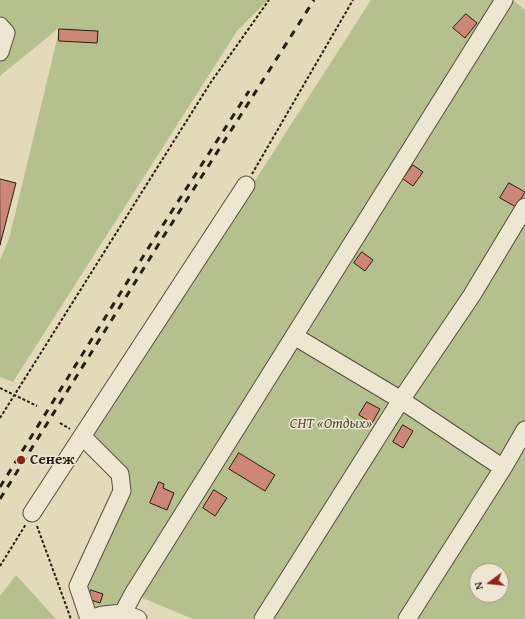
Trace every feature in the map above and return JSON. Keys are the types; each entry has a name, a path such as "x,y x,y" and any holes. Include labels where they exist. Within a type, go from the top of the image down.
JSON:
{"street":[{"path":"123,613 141,581 504,0"},
{"path":"0,26 6,33 0,52"},
{"path":"32,512 246,185"},
{"path":"263,619 401,400 472,295 525,207"},
{"path":"294,336 401,400 502,468"},
{"path":"407,619 525,430"},
{"path":"82,436 120,474 122,490 78,586 89,619 103,614 123,613 138,619"}],"path":[{"path":"0,418 211,82 269,0"},
{"path":"246,185 353,0"},
{"path":"0,388 37,406"},
{"path":"0,566 32,512"},
{"path":"32,512 71,619"}],"green space":[{"path":"0,0 268,0 237,31 13,382 0,377 0,260 9,239 60,27 0,76"},
{"name":"СНТ «Отдых»","path":"371,0 513,0 525,10 525,619 193,619 133,594 120,608 89,610 84,580 124,472 93,433"},
{"path":"16,575 56,619 0,619 0,596"}],"building":[{"path":"466,14 477,23 465,38 453,28"},
{"path":"59,29 98,31 97,43 59,41"},
{"path":"413,165 423,172 413,186 403,179"},
{"path":"0,179 16,183 0,245"},
{"path":"509,183 525,192 516,207 500,198"},
{"path":"362,252 373,260 365,271 354,263"},
{"path":"367,402 380,409 372,423 359,415"},
{"path":"403,425 413,431 403,448 393,442"},
{"path":"239,453 275,475 265,491 229,469"},
{"path":"159,482 164,484 163,488 174,493 167,510 150,503"},
{"path":"214,490 227,498 215,516 203,508"},
{"path":"91,590 103,594 100,603 88,599"}],"railway":[{"path":"0,499 160,242 314,0"},
{"path":"0,487 154,239 249,91"}],"place":[{"name":"Сенеж","path":"21,460"}]}
